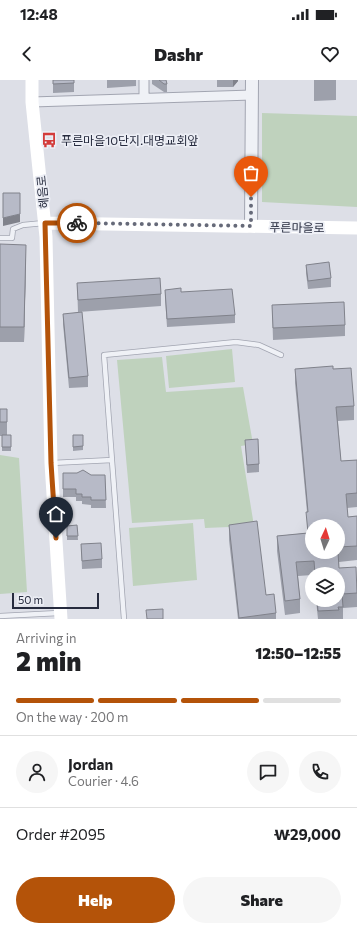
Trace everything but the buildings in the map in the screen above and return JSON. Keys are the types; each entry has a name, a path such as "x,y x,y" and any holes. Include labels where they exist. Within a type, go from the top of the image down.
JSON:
{"main road":[{"name":"혜음로","path":"32,80 32,102 45,223 51,463 61,616"},
{"name":"푸른마을로","path":"45,223 357,228"}],"street":[{"path":"144,80 144,97"},
{"path":"251,226 252,80"},
{"path":"32,102 144,97 252,95"}],"lane":[{"path":"0,238 12,238 13,228 23,225 45,223"},
{"path":"124,619 104,355 236,342 259,345 281,355"},
{"path":"51,463 112,460"},
{"path":"0,616 61,616"}],"green space":[{"path":"262,113 357,116 357,207 262,202"},
{"path":"232,349 235,382 169,388 166,356"},
{"path":"162,357 166,392 243,387 253,444 241,446 254,526 205,528 204,519 132,523 117,360"},
{"path":"0,455 19,458 27,592 0,594"},
{"path":"193,523 197,580 133,586 129,528"}],"way so far":[{"path":"77,223 251,226 251,197"}],"place":[{"name":"푸른마을10단지.대명교회앞","path":"49,140"}],"route":[{"path":"56,538 51,463 45,223 77,223"}]}
